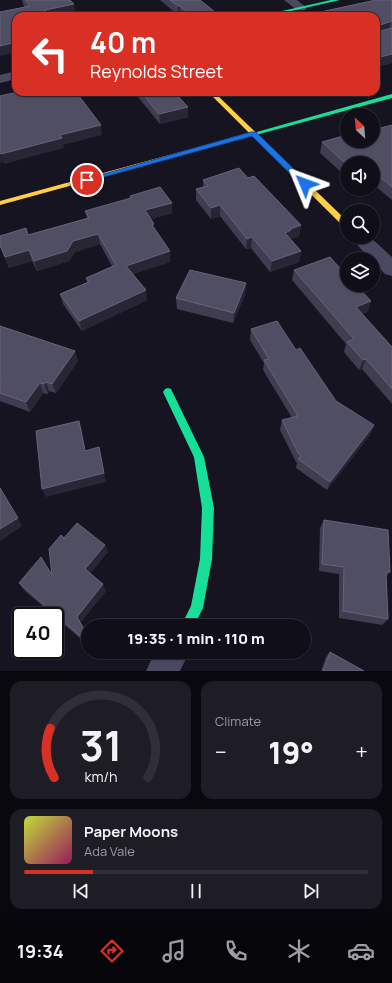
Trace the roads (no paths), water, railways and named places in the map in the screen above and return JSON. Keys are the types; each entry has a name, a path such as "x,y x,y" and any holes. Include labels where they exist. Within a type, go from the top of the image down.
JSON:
{"street":[{"path":"290,0 302,8"},
{"path":"282,12 338,0"},
{"path":"0,79 12,76"},
{"path":"215,96 340,218"},
{"path":"0,203 392,96"},
{"path":"366,244 392,269"},
{"path":"168,392 199,457 208,508 206,559 197,608 191,619"},
{"path":"162,671 168,659"}]}
